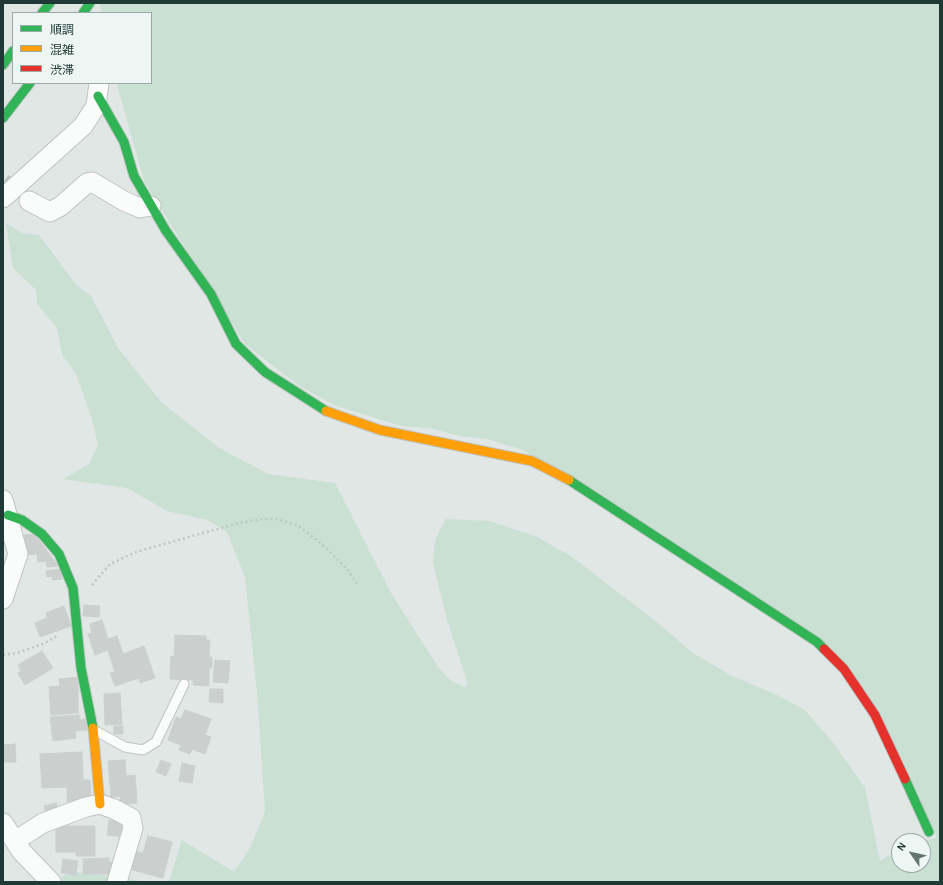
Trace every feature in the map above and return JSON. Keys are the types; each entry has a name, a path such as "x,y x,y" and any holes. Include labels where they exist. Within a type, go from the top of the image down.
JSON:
{"main road":[{"path":"43,12 50,3"},
{"path":"84,12 90,3"},
{"path":"3,64 12,52"},
{"path":"3,118 29,84"},
{"path":"98,89 124,142 134,176 151,206 166,231 211,294 236,344 265,372 329,413 380,430 492,451 532,461 575,483 817,642 844,669 875,715 929,832"},
{"path":"6,507 42,534 59,554 73,588 82,675 93,729 100,804"}],"street":[{"path":"3,198 83,126 96,106 98,89"},
{"path":"29,201 50,212 61,206 86,183 92,182 124,201 140,208 151,206"},
{"path":"3,599 18,554 6,507"},
{"path":"15,841 43,823 100,804 114,809 131,818 133,828 117,882"},
{"path":"3,823 22,852 51,882"}],"lane":[{"path":"93,729 125,747 143,750 156,742 184,684"}],"path":[{"path":"75,609 110,564 136,552 235,524 261,519 276,519 297,525 332,554 346,568 358,585"},
{"path":"3,655 17,652 44,642 76,625"}],"green space":[{"path":"99,3 940,3 940,882 169,882 182,840 234,872 249,850 265,812 257,692 245,577 227,532 208,520 167,511 127,488 63,479 89,464 98,445 91,416 75,372 62,355 57,328 37,304 36,290 13,268 6,223 22,233 39,235 76,285 91,296 118,348 162,403 221,449 268,474 335,483 391,593 438,667 451,681 465,687 468,684 447,619 433,563 435,540 446,519 490,521 537,537 571,556 654,620 693,653 730,675 777,695 805,710 834,744 865,788 880,861 891,854 891,873 931,873 931,839 937,838 851,670 523,450 487,439 459,436 430,428 401,426 334,405 298,385 245,344 144,181 117,84 152,84 152,12 102,12"},
{"path":"70,872 89,873 147,882 59,882 62,877"}],"building":[{"path":"35,534 58,566 47,567 46,561 38,562 37,554 27,555 24,535"},
{"path":"60,569 62,579 53,580 52,576 47,577 46,571"},
{"path":"84,605 100,606 99,617 83,616"},
{"path":"64,606 71,626 40,637 35,623 47,618 46,613"},
{"path":"102,620 108,639 117,636 123,654 144,646 155,678 140,683 139,678 115,686 110,673 115,672 108,650 95,655 88,634 92,633 90,624"},
{"path":"175,635 206,636 206,640 210,640 209,657 212,657 212,668 209,668 209,686 193,685 193,680 170,679 171,656 174,657"},
{"path":"42,651 53,668 25,685 18,673 21,671 18,665"},
{"path":"215,660 230,661 228,683 213,682"},
{"path":"78,677 78,713 51,715 49,687 60,686 59,679"},
{"path":"210,689 223,689 223,703 209,702"},
{"path":"120,693 122,724 105,725 104,694"},
{"path":"185,710 211,719 205,735 211,737 205,754 192,749 190,754 179,750 181,745 168,740 176,717 181,719"},
{"path":"79,715 80,720 86,719 87,730 75,731 76,738 53,741 50,717"},
{"path":"114,726 123,726 123,734 114,734"},
{"path":"15,744 16,762 3,762 3,745"},
{"path":"82,752 83,780 90,780 91,801 67,802 67,787 42,788 40,754"},
{"path":"125,760 126,776 135,775 137,803 121,804 120,796 111,797 108,761"},
{"path":"161,760 171,764 166,776 156,772"},
{"path":"182,763 195,766 192,783 179,781"},
{"path":"56,803 59,812 46,815 44,806"},
{"path":"109,820 124,821 123,837 107,835"},
{"path":"56,826 95,826 95,856 76,856 76,852 56,852"},
{"path":"148,836 172,842 163,878 129,869 134,851 143,853"},
{"path":"109,858 109,862 114,862 114,874 83,874 83,859"},
{"path":"63,859 78,861 76,875 61,873"}],"tunnel":[{"path":"3,183 29,201"}],"traffic: fast":[{"path":"43,12 50,3"},
{"path":"84,12 90,3"},
{"path":"3,65 12,52"},
{"path":"3,118 29,84"},
{"path":"98,96 124,142 134,176 166,231 211,294 236,344 265,372 326,411"},
{"path":"569,480 817,642 824,649"},
{"path":"8,515 22,520 42,534 59,554 73,588 81,668 93,728"},
{"path":"905,779 929,832"}],"traffic: slow":[{"path":"326,411 380,430 532,461 569,480"},
{"path":"93,728 100,804"}],"traffic: jam":[{"path":"824,649 844,669 875,715 905,779"}]}
